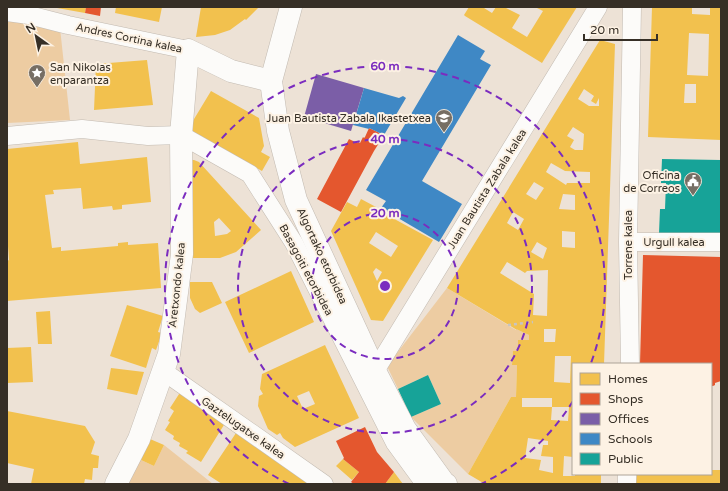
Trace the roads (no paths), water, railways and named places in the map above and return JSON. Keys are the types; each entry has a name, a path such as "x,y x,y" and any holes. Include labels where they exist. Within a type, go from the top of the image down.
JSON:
{"street":[{"name":"Algortako etorbidea","path":"291,7 271,81 278,131 296,200 375,371 405,429 440,484"},
{"name":"Juan Bautista Zabala kalea","path":"375,371 598,7"},
{"name":"Torrene kalea","path":"630,363 628,242 632,7"},
{"name":"Andres Cortina kalea","path":"7,12 30,11 68,25 188,50 231,71 271,81"},
{"name":"Aretxondo kalea","path":"116,484 139,439 169,354 182,254 181,135 188,50"},
{"path":"7,136 82,130 148,136 181,135"},
{"name":"Basagoiti etorbidea","path":"181,135 250,174 294,243 395,443 440,484"},
{"name":"Urgull kalea","path":"628,242 721,242"},
{"name":"Gaztelugatxe kalea","path":"163,372 324,484"}],"place":[{"name":"San Nikolas enparantza","path":"37,88"},
{"name":"Juan Bautista Zabala Ikastetxea","path":"444,133"},
{"name":"Oficina de Correos","path":"693,196"}]}
